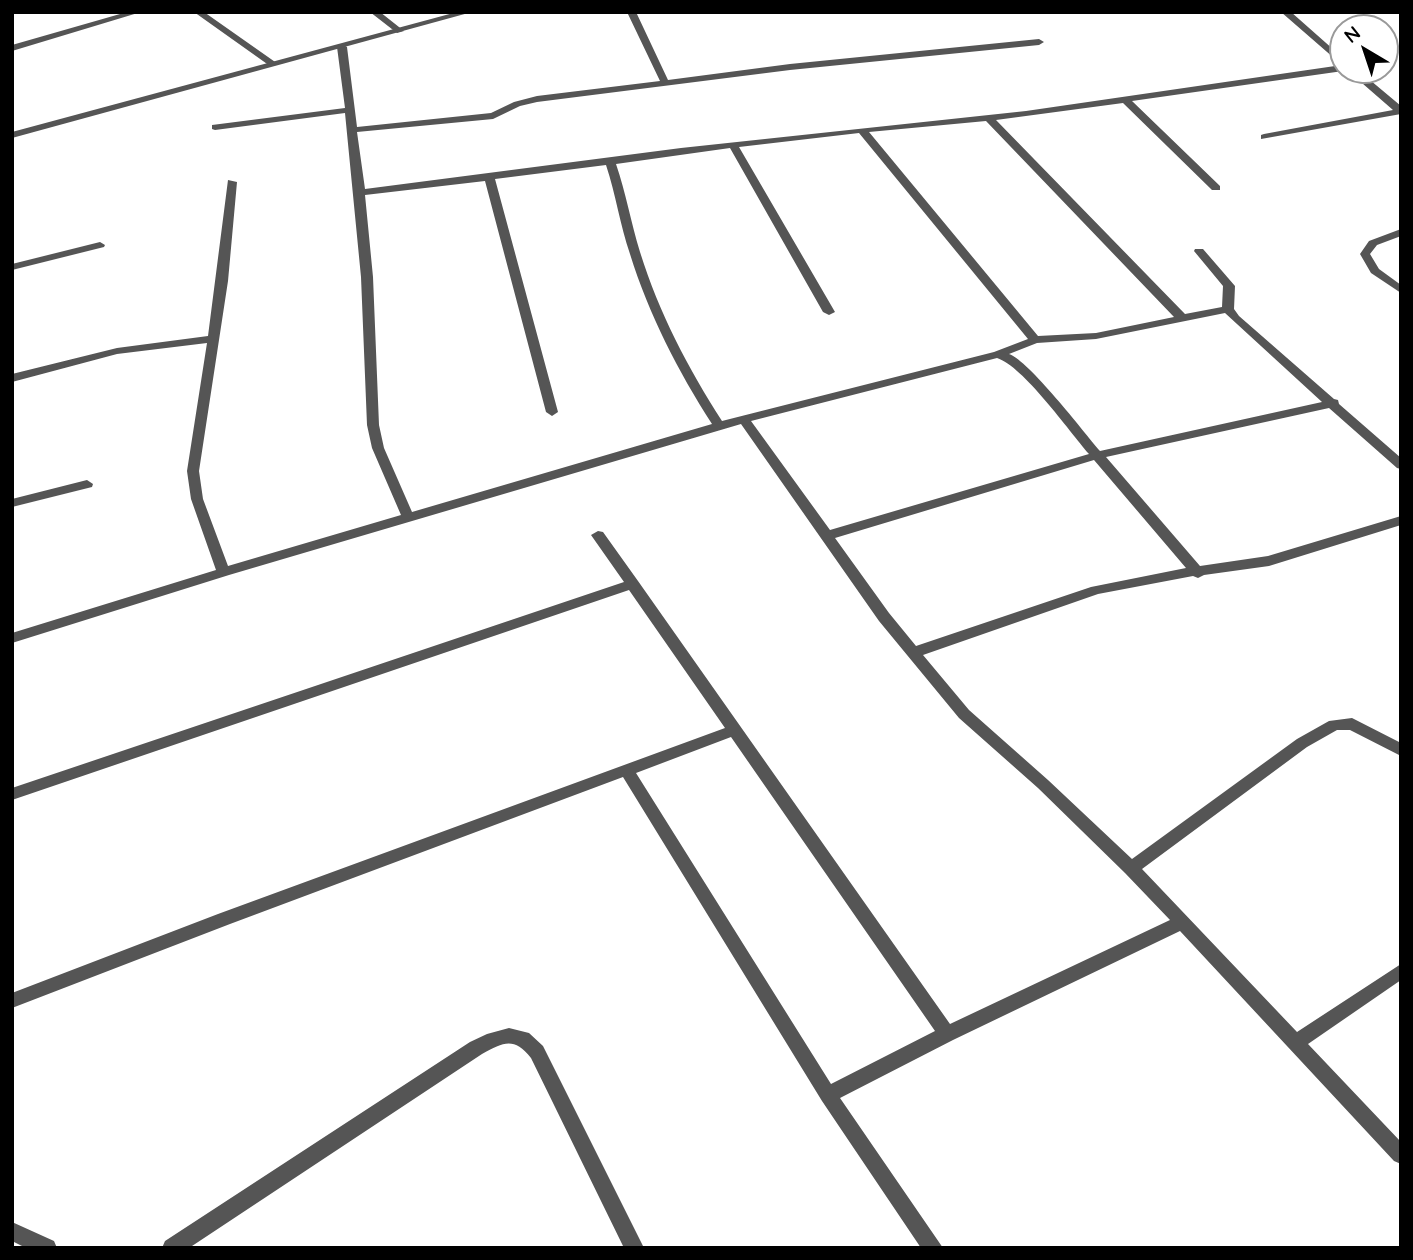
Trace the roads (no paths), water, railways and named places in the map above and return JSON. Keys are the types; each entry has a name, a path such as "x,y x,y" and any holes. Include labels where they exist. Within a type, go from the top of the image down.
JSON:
{"street":[{"path":"12,48 137,12"},
{"path":"198,12 273,64"},
{"path":"374,12 400,31"},
{"path":"12,135 468,12"},
{"path":"631,12 665,82"},
{"path":"1285,12 1329,50"},
{"path":"351,130 484,118 500,114 526,101 665,82 1039,42"},
{"path":"342,47 360,193 373,425 378,448 408,517"},
{"path":"360,193 681,151 1126,101 1260,78 1329,70"},
{"path":"1369,84 1401,111"},
{"path":"1126,101 1216,188"},
{"path":"215,127 348,110"},
{"path":"1264,137 1401,111"},
{"path":"989,118 1181,317"},
{"path":"862,130 1035,340"},
{"path":"734,147 830,312"},
{"path":"610,162 634,252 661,321 690,383 719,426"},
{"path":"489,177 552,412"},
{"path":"224,572 197,499 193,471 214,339 232,182"},
{"path":"1401,232 1373,243 1365,254 1375,271 1401,290"},
{"path":"12,267 100,245"},
{"path":"1199,251 1228,286 1228,309 1240,323 1334,403 1401,465"},
{"path":"12,638 224,572 719,426 998,354 1035,340 1096,336 1228,309"},
{"path":"12,377 117,351 214,339"},
{"path":"998,354 1010,358 1030,377 1198,573"},
{"path":"826,536 1098,455 1334,403"},
{"path":"744,419 913,653 964,714 1131,868 1401,1155"},
{"path":"12,503 87,484"},
{"path":"913,653 1096,590 1161,576 1232,568 1300,553 1401,520"},
{"path":"598,535 947,1034"},
{"path":"12,794 633,583"},
{"path":"1131,868 1302,743 1334,725 1352,723 1401,751"},
{"path":"12,1001 387,858 734,730"},
{"path":"628,771 828,1095 933,1248"},
{"path":"828,1095 947,1034 1183,922"},
{"path":"1297,1042 1401,971"},
{"path":"172,1248 476,1048 511,1035 526,1039 537,1052 634,1248"},
{"path":"12,1231 47,1248"}]}
